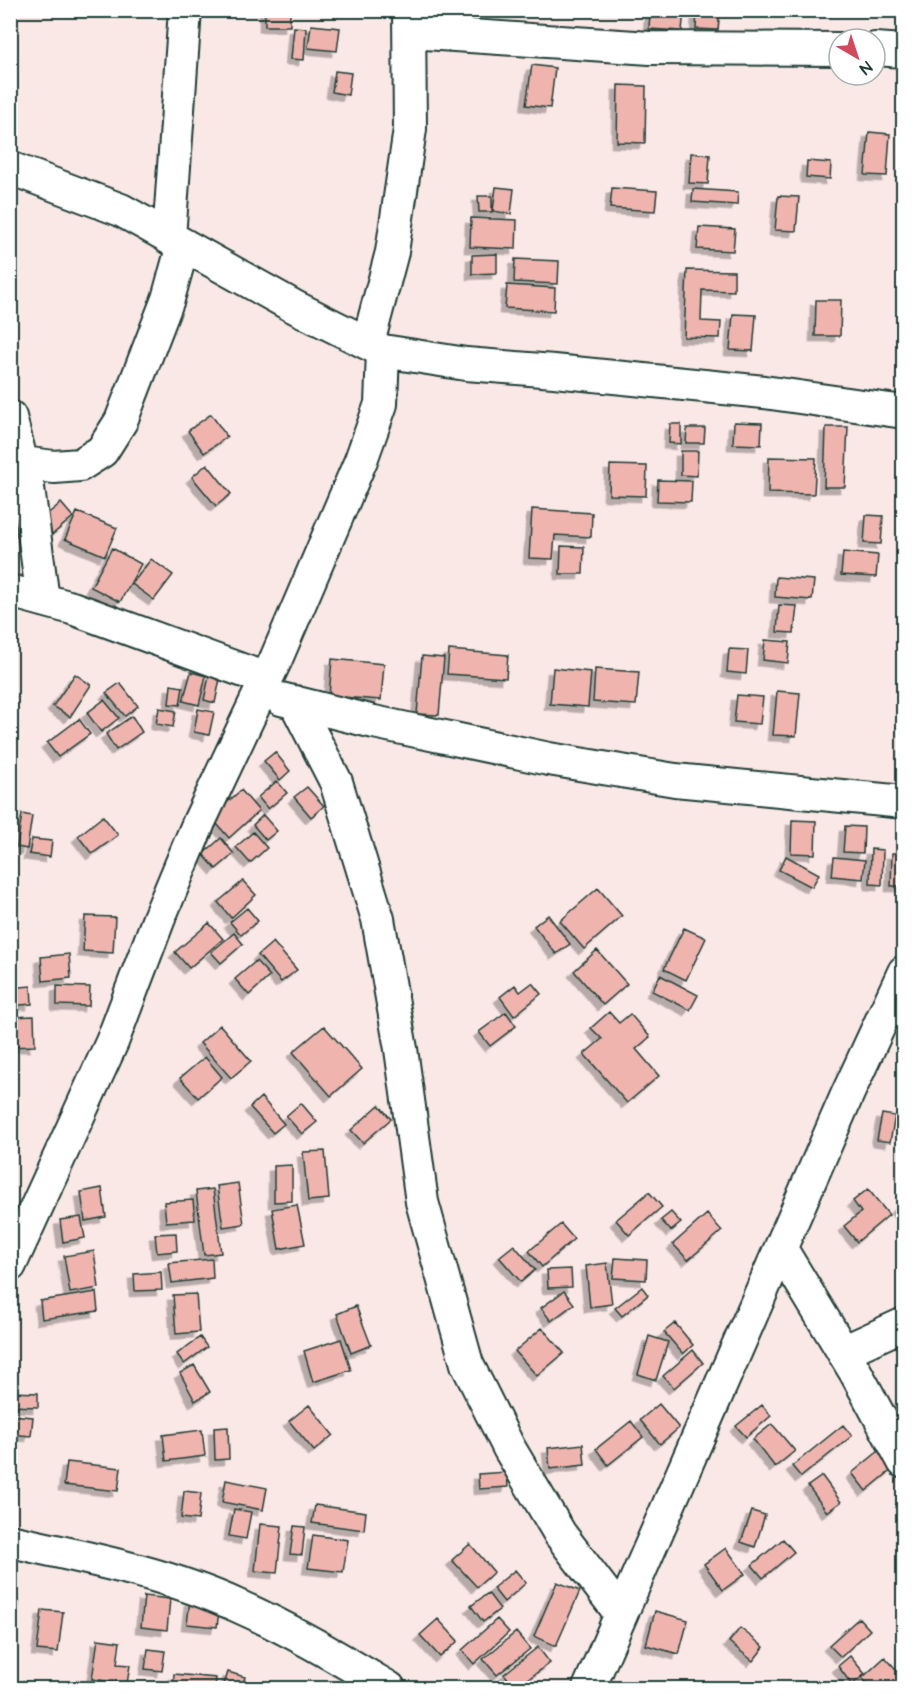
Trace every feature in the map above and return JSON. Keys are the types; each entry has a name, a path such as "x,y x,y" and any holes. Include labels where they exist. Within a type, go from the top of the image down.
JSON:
{"street":[{"path":"22,463 54,467 80,465 102,451 121,421 168,298 176,242 185,10"},
{"path":"10,1265 112,1042 159,918 199,822 263,686 341,507 381,404 375,347 410,129 409,21 650,48 827,49"},
{"path":"887,50 903,51"},
{"path":"10,168 121,210 293,306 375,347 466,364 764,392 903,412"},
{"path":"10,417 28,488 42,600"},
{"path":"10,591 72,608 263,686 295,702 374,722 560,761 675,780 903,802"},
{"path":"295,702 336,782 378,919 401,1049 422,1202 467,1364 509,1448 560,1534 621,1614"},
{"path":"589,1689 848,1093 903,972"},
{"path":"781,1249 843,1352 903,1462"},
{"path":"843,1352 903,1324"},
{"path":"10,1541 130,1569 176,1582 237,1605 299,1635 389,1689"}],"building":[{"path":"265,10 290,10 290,26 265,26"},
{"path":"650,10 684,10 682,31 649,29"},
{"path":"697,10 720,10 718,30 696,29"},
{"path":"311,25 340,28 337,51 308,48"},
{"path":"294,27 306,28 304,60 291,59"},
{"path":"532,65 555,68 550,108 526,105"},
{"path":"335,71 351,73 348,95 332,92"},
{"path":"618,85 646,86 645,143 617,142"},
{"path":"869,132 890,134 887,176 865,175"},
{"path":"691,153 710,155 708,184 689,183"},
{"path":"807,161 831,163 830,179 806,177"},
{"path":"496,187 514,189 511,214 493,211"},
{"path":"612,188 657,191 655,211 610,208"},
{"path":"693,189 738,192 737,205 692,202"},
{"path":"478,196 492,196 492,212 479,212"},
{"path":"778,196 799,197 796,231 775,230"},
{"path":"471,218 517,220 516,249 470,247"},
{"path":"699,227 735,229 733,251 697,249"},
{"path":"497,254 497,273 472,274 472,255"},
{"path":"515,259 559,261 558,284 514,282"},
{"path":"687,270 734,271 734,291 702,290 701,321 721,322 720,338 684,337"},
{"path":"507,285 555,288 554,311 505,308"},
{"path":"816,300 841,300 840,336 815,336"},
{"path":"733,314 756,315 753,351 730,350"},
{"path":"211,414 227,437 204,453 188,431"},
{"path":"734,422 762,423 761,445 733,444"},
{"path":"670,424 681,424 681,444 669,443"},
{"path":"826,427 848,427 845,487 824,487"},
{"path":"687,428 705,428 704,443 686,443"},
{"path":"681,451 698,451 697,476 681,475"},
{"path":"769,457 816,458 814,494 768,493"},
{"path":"207,464 231,494 216,506 192,477"},
{"path":"610,465 647,466 646,496 609,495"},
{"path":"658,480 692,481 691,502 657,501"},
{"path":"61,503 73,517 53,534 40,520"},
{"path":"532,509 592,513 591,537 555,535 553,559 529,558"},
{"path":"77,512 117,528 105,556 65,539"},
{"path":"866,515 883,516 881,544 864,543"},
{"path":"561,546 584,547 583,574 560,574"},
{"path":"112,548 141,564 120,602 91,587"},
{"path":"843,552 878,555 876,577 841,575"},
{"path":"151,559 173,575 154,600 132,584"},
{"path":"776,577 814,580 812,600 775,597"},
{"path":"779,605 797,606 794,633 777,632"},
{"path":"765,640 790,642 788,663 763,660"},
{"path":"729,649 748,650 746,674 727,672"},
{"path":"449,650 508,655 506,678 447,674"},
{"path":"422,656 444,658 439,715 417,714"},
{"path":"332,659 384,664 381,700 329,696"},
{"path":"553,668 591,672 588,707 550,704"},
{"path":"595,669 639,672 636,705 593,702"},
{"path":"191,672 206,676 199,705 183,701"},
{"path":"75,674 91,685 70,717 53,706"},
{"path":"209,676 220,679 215,703 204,700"},
{"path":"120,683 138,706 125,716 106,693"},
{"path":"171,685 183,687 180,705 169,704"},
{"path":"777,691 800,693 796,736 773,735"},
{"path":"737,695 763,697 760,724 734,722"},
{"path":"104,700 119,718 101,732 87,713"},
{"path":"159,708 176,711 173,727 156,724"},
{"path":"198,709 214,712 209,735 194,732"},
{"path":"132,716 142,732 116,750 106,734"},
{"path":"79,719 90,734 58,757 47,743"},
{"path":"275,752 290,771 280,780 264,761"},
{"path":"277,781 287,793 268,809 258,797"},
{"path":"307,787 324,806 311,817 294,797"},
{"path":"241,790 259,811 229,838 211,817"},
{"path":"22,814 32,816 27,849 17,847"},
{"path":"263,815 277,831 266,840 253,825"},
{"path":"103,816 118,835 92,854 78,836"},
{"path":"792,820 816,821 815,854 791,853"},
{"path":"845,826 864,827 863,853 843,852"},
{"path":"253,832 267,848 250,863 236,847"},
{"path":"221,838 234,854 216,869 203,854"},
{"path":"32,839 52,841 50,857 29,854"},
{"path":"871,849 883,850 882,885 870,884"},
{"path":"892,853 904,853 904,886 891,886"},
{"path":"786,856 819,874 812,887 779,870"},
{"path":"834,857 865,860 863,879 832,876"},
{"path":"243,881 256,895 231,918 218,902"},
{"path":"598,888 622,916 584,949 560,921"},
{"path":"247,908 258,921 241,935 230,922"},
{"path":"548,915 570,944 556,954 534,926"},
{"path":"85,916 115,917 113,953 83,951"},
{"path":"209,923 223,939 189,968 175,952"},
{"path":"684,928 706,938 686,980 664,969"},
{"path":"234,933 243,944 221,963 211,952"},
{"path":"273,942 297,970 281,982 258,955"},
{"path":"597,950 627,984 603,1005 574,971"},
{"path":"69,954 71,978 43,981 41,957"},
{"path":"256,961 270,976 249,995 235,979"},
{"path":"660,975 698,995 690,1010 652,991"},
{"path":"532,983 541,994 514,1016 500,997 515,985 520,992"},
{"path":"31,986 32,1004 10,1006 10,988"},
{"path":"57,986 90,987 89,1006 57,1005"},
{"path":"506,1012 516,1026 490,1046 479,1032"},
{"path":"609,1012 619,1023 630,1014 650,1037 636,1049 659,1076 627,1103 584,1054 602,1039 591,1028"},
{"path":"34,1016 35,1046 10,1047 10,1017"},
{"path":"220,1025 251,1061 231,1078 200,1043"},
{"path":"324,1026 362,1069 331,1096 293,1052"},
{"path":"205,1057 222,1077 198,1098 180,1078"},
{"path":"261,1097 284,1124 273,1133 250,1107"},
{"path":"301,1103 317,1122 302,1134 286,1116"},
{"path":"379,1105 391,1119 363,1143 351,1130"},
{"path":"882,1114 895,1116 890,1142 877,1140"},
{"path":"325,1151 329,1199 308,1201 303,1152"},
{"path":"292,1165 292,1201 274,1202 274,1166"},
{"path":"238,1183 244,1224 223,1227 217,1186"},
{"path":"102,1188 106,1217 85,1221 81,1192"},
{"path":"213,1189 221,1253 204,1255 196,1191"},
{"path":"868,1189 889,1215 857,1242 844,1226 861,1212 853,1201"},
{"path":"649,1192 662,1207 629,1235 616,1220"},
{"path":"193,1200 195,1220 166,1222 164,1202"},
{"path":"904,1202 904,1218 896,1208"},
{"path":"297,1205 305,1244 279,1249 272,1209"},
{"path":"671,1212 681,1223 671,1231 661,1220"},
{"path":"707,1214 722,1231 688,1260 673,1244"},
{"path":"81,1217 85,1238 63,1242 60,1220"},
{"path":"561,1224 574,1239 542,1267 529,1251"},
{"path":"176,1233 177,1251 157,1253 155,1234"},
{"path":"514,1245 535,1270 521,1282 499,1257"},
{"path":"94,1251 99,1288 70,1293 64,1256"},
{"path":"615,1258 647,1260 646,1280 613,1278"},
{"path":"212,1259 213,1278 172,1283 169,1263"},
{"path":"607,1263 612,1304 590,1307 586,1266"},
{"path":"571,1269 572,1287 548,1288 547,1270"},
{"path":"161,1272 162,1290 135,1291 134,1274"},
{"path":"642,1287 648,1295 622,1316 615,1308"},
{"path":"564,1291 574,1304 551,1321 541,1308"},
{"path":"96,1292 98,1311 42,1319 40,1301"},
{"path":"196,1294 199,1332 176,1334 173,1295"},
{"path":"356,1306 371,1345 351,1353 337,1314"},
{"path":"675,1323 693,1345 683,1354 664,1332"},
{"path":"542,1328 564,1353 537,1376 515,1351"},
{"path":"649,1336 668,1342 656,1380 638,1374"},
{"path":"200,1337 207,1347 184,1364 177,1354"},
{"path":"341,1339 351,1370 313,1382 304,1351"},
{"path":"693,1350 703,1363 674,1388 663,1376"},
{"path":"194,1365 210,1392 195,1401 180,1373"},
{"path":"10,1392 38,1393 38,1407 10,1406"},
{"path":"659,1404 679,1428 660,1444 640,1420"},
{"path":"309,1405 333,1435 314,1451 289,1421"},
{"path":"762,1405 771,1416 746,1437 736,1426"},
{"path":"10,1415 33,1417 31,1436 10,1434"},
{"path":"631,1421 643,1437 608,1465 596,1449"},
{"path":"772,1424 795,1451 775,1467 753,1439"},
{"path":"843,1425 852,1436 801,1477 792,1466"},
{"path":"228,1427 229,1459 215,1460 214,1428"},
{"path":"202,1430 205,1456 166,1461 163,1435"},
{"path":"583,1444 585,1465 550,1469 548,1448"},
{"path":"880,1450 894,1468 866,1491 852,1473"},
{"path":"67,1462 121,1468 118,1491 64,1485"},
{"path":"507,1472 508,1487 479,1489 478,1474"},
{"path":"822,1476 841,1502 827,1512 808,1486"},
{"path":"226,1480 267,1488 263,1510 222,1502"},
{"path":"184,1491 201,1493 198,1520 181,1518"},
{"path":"315,1505 366,1512 364,1530 312,1523"},
{"path":"234,1509 251,1512 246,1539 229,1536"},
{"path":"752,1511 765,1515 755,1547 741,1542"},
{"path":"260,1524 282,1526 277,1573 255,1571"},
{"path":"294,1526 305,1527 302,1555 290,1554"},
{"path":"313,1535 348,1540 343,1572 308,1568"},
{"path":"783,1539 794,1552 763,1578 752,1565"},
{"path":"470,1544 494,1572 477,1587 452,1560"},
{"path":"726,1548 745,1574 723,1590 704,1564"},
{"path":"515,1570 526,1583 504,1602 493,1588"},
{"path":"557,1582 580,1591 556,1646 534,1636"},
{"path":"488,1593 500,1609 483,1622 471,1606"},
{"path":"144,1596 170,1599 167,1630 141,1627"},
{"path":"190,1600 220,1603 217,1627 187,1624"},
{"path":"10,1601 19,1602 16,1631 10,1630"},
{"path":"42,1610 63,1612 58,1652 37,1650"},
{"path":"655,1611 688,1620 679,1654 646,1645"},
{"path":"859,1618 870,1630 841,1657 829,1645"},
{"path":"438,1619 458,1641 440,1657 420,1635"},
{"path":"497,1619 509,1632 474,1664 462,1650"},
{"path":"740,1628 764,1647 753,1661 729,1642"},
{"path":"516,1632 530,1649 497,1675 483,1659"},
{"path":"98,1639 120,1642 117,1664 130,1665 127,1684 92,1679"},
{"path":"538,1647 550,1663 516,1688 504,1674"},
{"path":"148,1649 165,1651 162,1671 145,1669"},
{"path":"850,1656 865,1674 852,1685 838,1666"},
{"path":"885,1657 904,1678 904,1688 872,1688 862,1678"},
{"path":"228,1672 245,1677 242,1688 223,1688"},
{"path":"174,1674 216,1678 215,1688 173,1688"},
{"path":"23,1681 54,1688 21,1688"},
{"path":"491,1682 497,1688 483,1688"}]}
